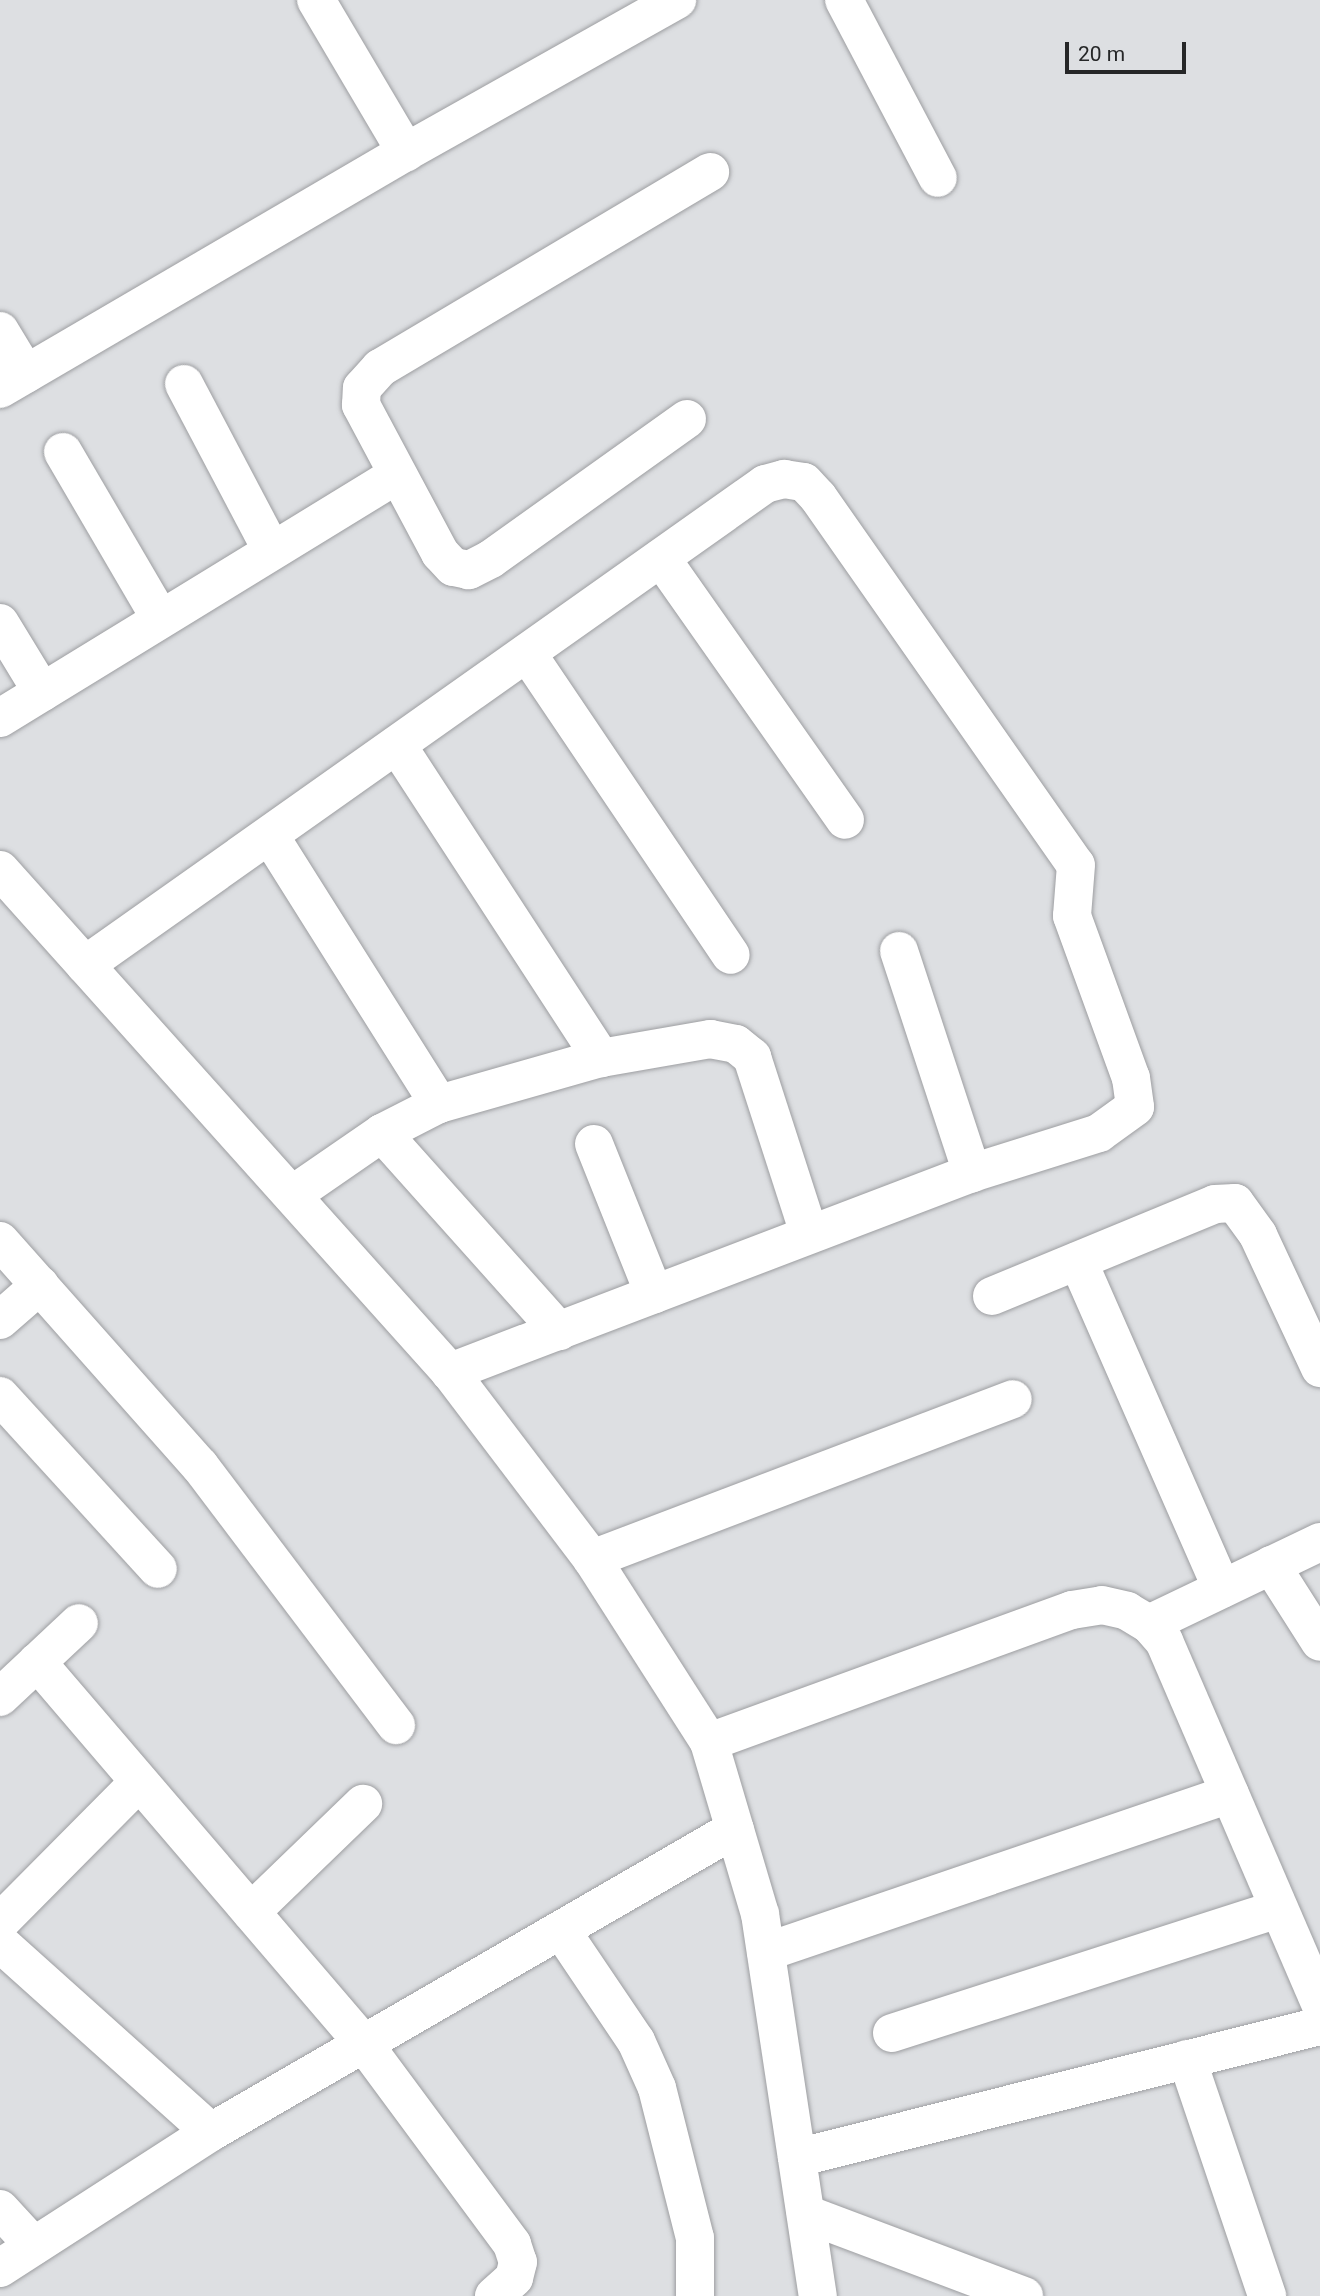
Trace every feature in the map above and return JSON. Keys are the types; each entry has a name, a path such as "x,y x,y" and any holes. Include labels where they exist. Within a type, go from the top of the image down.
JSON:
{"street":[{"path":"316,0 406,152"},
{"path":"0,331 13,382 406,152 677,0"},
{"path":"844,0 938,178"},
{"path":"687,419 491,559 469,570 453,568 440,553 395,476 360,405 362,388 380,368 710,172"},
{"path":"184,384 271,549"},
{"path":"63,452 160,618"},
{"path":"0,718 271,549 395,476"},
{"path":"85,965 765,484 784,479 804,482 1076,865 1072,916 1131,1078 1135,1107 1099,1133 972,1173 450,1372"},
{"path":"661,558 845,820"},
{"path":"0,623 42,692"},
{"path":"527,653 731,955"},
{"path":"397,745 601,1058"},
{"path":"270,836 439,1104"},
{"path":"0,870 450,1372 592,1559 709,1742 736,1829 766,1952 818,2296"},
{"path":"899,951 972,1173"},
{"path":"292,1195 382,1133 439,1104 601,1058 710,1039 736,1044 752,1057 809,1234"},
{"path":"382,1133 559,1331"},
{"path":"594,1144 654,1294"},
{"path":"992,1296 1215,1204 1235,1203 1258,1236 1320,1368"},
{"path":"0,1241 200,1466 396,1725"},
{"path":"1078,1261 1222,1589"},
{"path":"0,1320 40,1285"},
{"path":"0,1396 158,1569"},
{"path":"592,1559 1013,1399"},
{"path":"1149,1624 1320,1542"},
{"path":"1271,1565 1320,1642"},
{"path":"709,1742 1072,1609 1102,1605 1149,1624 1164,1641 1320,2004"},
{"path":"0,1697 79,1623"},
{"path":"37,1662 364,2044 512,2244 518,2262 513,2278 494,2296"},
{"path":"0,1922 139,1782"},
{"path":"766,1952 1230,1794"},
{"path":"251,1912 363,1804"},
{"path":"0,2268 212,2132 736,1829"},
{"path":"892,2032 1279,1909"},
{"path":"561,1930 636,2042 657,2088 695,2238 695,2296"},
{"path":"0,1943 212,2132"},
{"path":"797,2158 1320,2026"},
{"path":"1188,2059 1267,2296"},
{"path":"0,2209 34,2246"},
{"path":"806,2214 1024,2296"}]}
